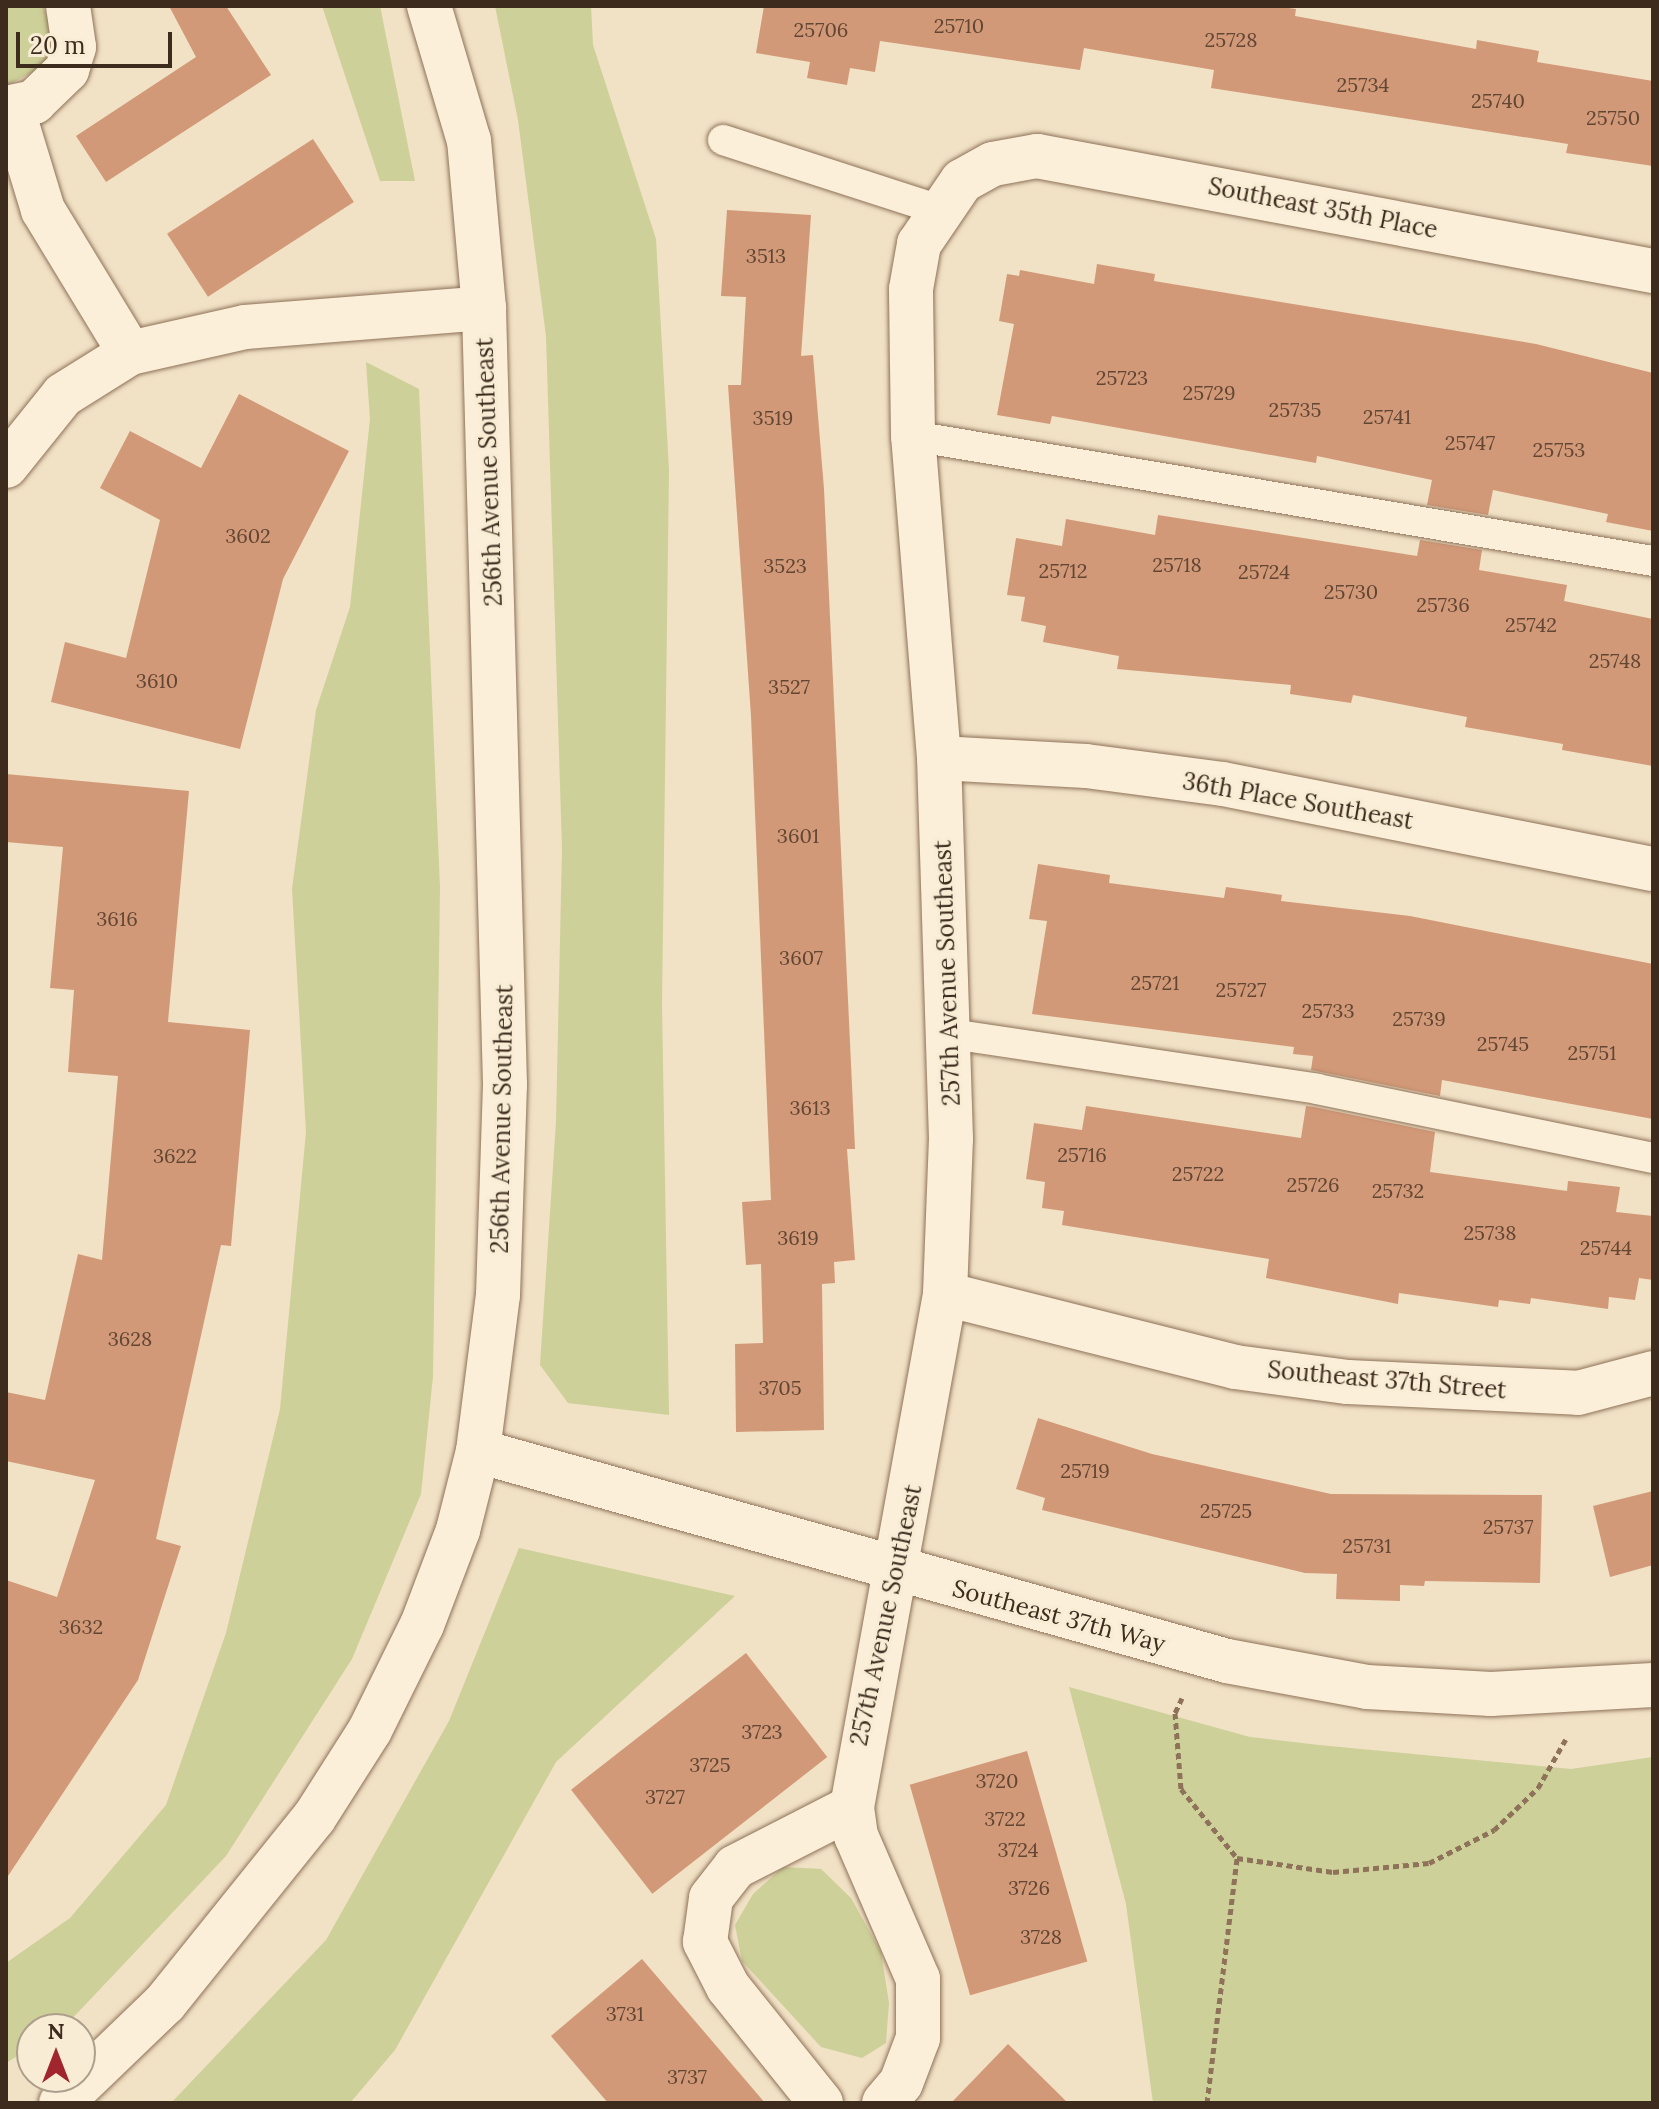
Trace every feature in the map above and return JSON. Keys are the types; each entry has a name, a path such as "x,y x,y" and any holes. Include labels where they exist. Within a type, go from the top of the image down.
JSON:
{"street":[{"path":"68,6 74,47 67,70 34,102 9,108 43,210 130,353"},
{"name":"256th Avenue Southeast","path":"61,2103 165,2003 322,1805 370,1730 422,1625 458,1530 478,1451 498,1295 505,1085 484,308 469,141 429,6"},
{"name":"Southeast 35th Place","path":"993,164 1037,156 1083,162 1653,271"},
{"name":"257th Avenue Southeast","path":"884,2103 901,2083 918,2038 918,1979 856,1836 852,1807 857,1757 899,1574 945,1294 951,1034 939,758 913,436 911,289 919,244 937,209 962,181 993,164"},
{"path":"6,466 63,395 130,353 245,327 484,308"},
{"name":"36th Place Southeast","path":"939,758 1086,766 1223,784 1653,869"},
{"name":"Southeast 37th Street","path":"945,1294 1235,1367 1348,1382 1578,1393 1649,1376"},
{"name":"Southeast 37th Way","path":"478,1451 899,1574 1204,1654 1367,1687 1593,1693 1653,1685"},
{"path":"821,2103 728,1987 705,1942 711,1898 735,1867 852,1807"}],"lane":[{"path":"723,140 937,209"},
{"path":"913,436 1653,561"},
{"path":"951,1034 1317,1089 1653,1158"}],"path":[{"path":"1204,1654 1175,1713 1181,1789 1237,1858 1333,1872 1429,1863 1494,1830 1538,1788 1593,1693"},
{"path":"1207,2103 1237,1858"}],"green space":[{"path":"6,6 43,6 53,32 44,66 6,86"},
{"path":"322,6 380,6 415,181 380,181"},
{"path":"495,6 591,6 593,45 656,239 669,470 662,1005 669,1415 568,1403 540,1365 556,1121 562,849 546,336 518,120"},
{"path":"366,362 419,389 440,888 433,1376 421,1494 352,1659 226,1856 77,2013 16,2013 16,2057 6,2063 6,1963 70,1918 166,1805 226,1633 280,1409 306,1132 292,889 316,710 350,607 370,419"},
{"path":"519,1548 735,1596 556,1762 395,2050 350,2103 171,2103 326,1940 449,1721"},
{"path":"1069,1687 1250,1737 1571,1769 1653,1757 1653,2103 1153,2103 1126,1904"},
{"path":"783,1867 821,1869 851,1898 881,1952 889,2003 886,2043 862,2058 821,2047 742,1961 735,1925 753,1894"}],"building":[{"path":"169,6 226,6 271,75 106,182 76,136 196,57"},
{"path":"764,6 1274,6 1296,9 1295,16 1476,49 1477,40 1539,51 1537,62 1653,81 1653,166 1566,153 1568,144 1211,88 1214,70 1084,48 1080,70 880,41 875,72 850,68 847,85 807,78 810,62 756,53"},
{"path":"313,139 354,202 208,297 167,234"},
{"path":"727,210 811,215 801,356 813,355 824,489 855,1149 847,1149 855,1260 834,1262 835,1283 822,1284 824,1430 736,1432 735,1344 763,1343 761,1264 746,1265 742,1202 771,1200 751,716 728,385 741,385 746,297 721,296"},
{"path":"1097,264 1155,274 1154,281 1536,344 1653,373 1653,531 1606,522 1608,514 1493,490 1488,515 1427,505 1432,480 1317,456 1316,463 1052,416 1050,424 997,415 1014,324 999,321 1007,274 1019,276 1020,270 1094,284"},
{"path":"239,394 349,451 283,579 240,749 51,702 65,642 126,658 160,520 100,488 130,431 201,468"},
{"path":"1158,515 1417,556 1420,540 1482,550 1479,570 1567,585 1564,601 1653,619 1653,766 1562,750 1563,744 1465,727 1467,717 1353,695 1351,703 1290,694 1291,685 1117,669 1119,656 1043,642 1046,626 1021,621 1025,597 1007,595 1016,538 1062,546 1066,519 1155,535"},
{"path":"6,774 189,791 168,1022 250,1030 231,1246 221,1245 156,1539 181,1546 138,1680 6,1879 6,1580 57,1597 95,1480 6,1461 6,1392 45,1400 78,1254 102,1260 118,1076 68,1072 74,990 50,988 63,847 6,842"},
{"path":"1038,864 1110,875 1109,883 1224,898 1226,887 1282,895 1281,901 1410,916 1653,964 1653,1119 1442,1080 1440,1096 1311,1070 1313,1056 1293,1054 1294,1047 1032,1014 1047,921 1029,919"},
{"path":"1086,1106 1301,1138 1306,1106 1314,1107 1435,1132 1430,1172 1567,1191 1568,1181 1620,1187 1616,1212 1653,1216 1653,1280 1639,1278 1635,1300 1609,1297 1608,1309 1531,1298 1530,1304 1499,1300 1498,1307 1399,1293 1398,1304 1266,1278 1269,1259 1062,1225 1064,1211 1042,1208 1045,1182 1026,1179 1034,1123 1082,1130"},
{"path":"1038,1418 1152,1454 1331,1494 1542,1495 1540,1583 1425,1581 1424,1586 1400,1585 1400,1601 1336,1599 1337,1574 1305,1573 1042,1510 1045,1498 1016,1489"},
{"path":"1653,1491 1653,1565 1610,1577 1593,1506"},
{"path":"746,1653 827,1757 652,1894 571,1790"},
{"path":"1027,1751 1087,1962 970,1995 910,1785"},
{"path":"642,1959 765,2103 608,2103 551,2036"},
{"path":"1008,2044 1068,2103 951,2103"}]}
